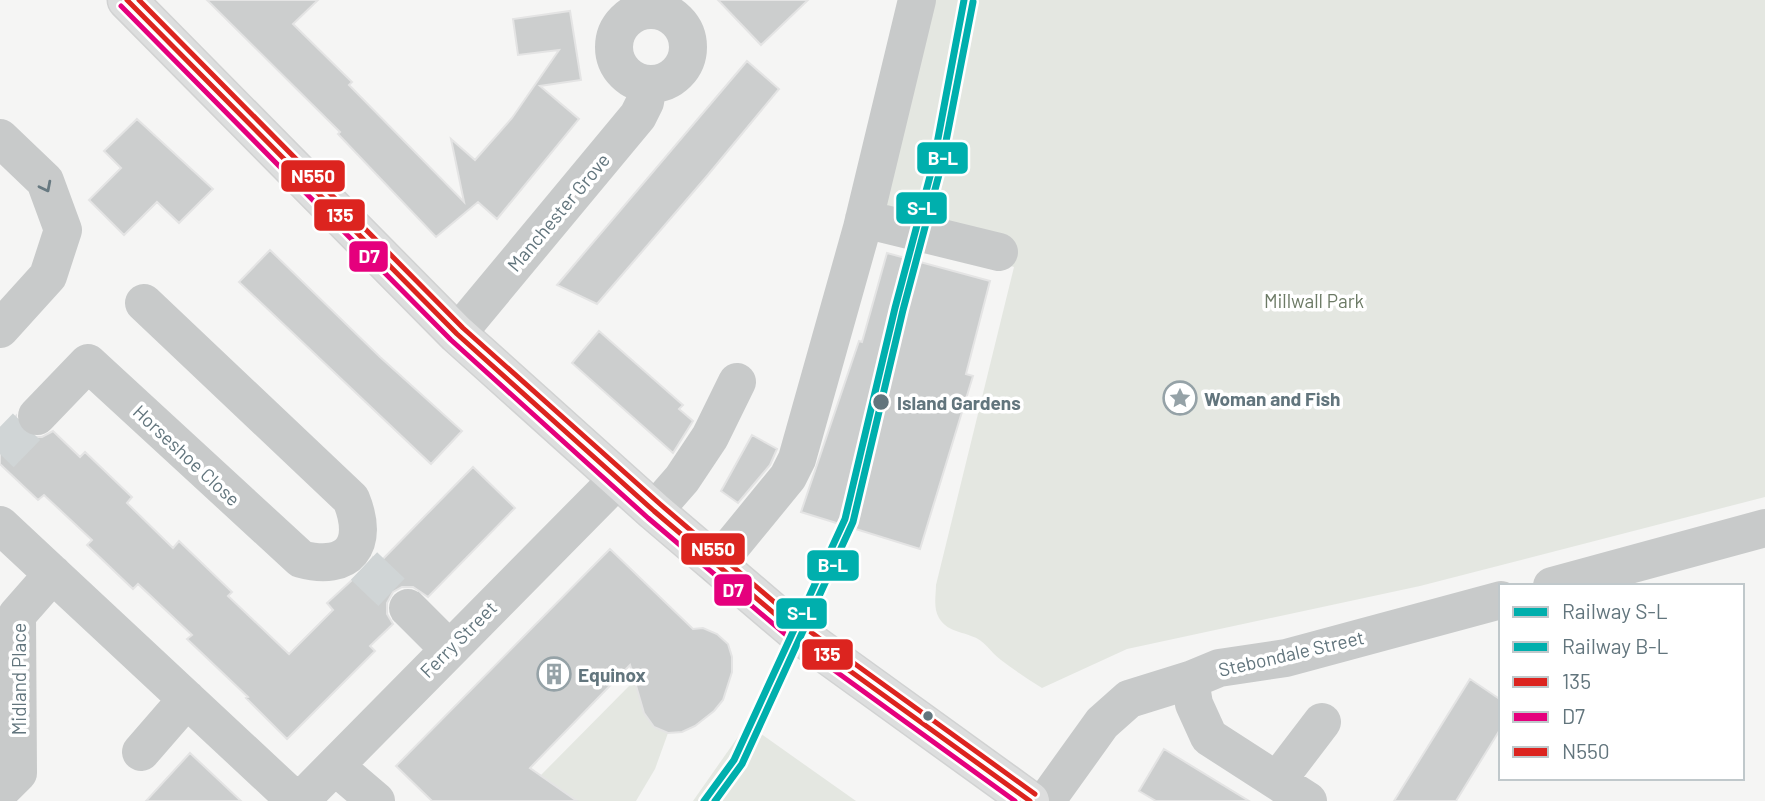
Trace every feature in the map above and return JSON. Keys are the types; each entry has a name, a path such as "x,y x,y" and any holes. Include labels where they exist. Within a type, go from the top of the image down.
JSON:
{"main road":[{"path":"127,0 457,334 654,511 796,632 1030,801"}],"street":[{"path":"716,565 788,477 797,459 864,219 916,0"},
{"path":"631,7 671,15 680,24 689,47 687,59 672,79 648,85 626,76 615,54 614,42 631,7"},
{"name":"Manchester Grove","path":"457,334 638,116 645,102 648,85"},
{"path":"0,138 45,181 63,230 48,276 0,328"},
{"path":"864,219 999,252"},
{"name":"Horseshoe Close","path":"37,416 88,363 300,559 320,564 358,559 359,518 351,499 144,303"},
{"path":"654,511 682,479 710,437 737,382"},
{"name":"Ferry Street","path":"0,525 298,801 618,479"},
{"path":"1559,584 1765,527"},
{"name":"Midland Place","path":"0,791 18,773 17,615 52,574"},
{"name":"Stebondale Street","path":"1045,801 1111,712 1129,699 1219,668 1286,658 1499,601"},
{"path":"408,608 448,648"},
{"path":"1190,680 1194,704 1209,737 1293,791 1321,722"},
{"path":"141,752 187,699"},
{"path":"335,766 376,801"}],"green space":[{"name":"Millwall Park","path":"905,0 1765,0 1765,497 1420,586 1127,649 1042,688 1001,660 980,640 946,626 939,618 935,606 936,585 1014,267 846,217"},
{"path":"633,682 638,688 649,720 668,733 655,769 636,801 577,801 541,775"},
{"path":"747,724 856,801 693,801"}],"building":[{"path":"207,0 318,0 293,24 352,82 349,85 464,202 451,139 475,160 512,118 559,50 518,55 513,19 570,11 581,80 540,86 579,119 497,219 478,202 436,237 338,134 340,132"},
{"path":"718,0 808,0 761,45"},
{"path":"747,61 779,89 707,176 597,304 557,285"},
{"path":"137,119 213,189 179,223 157,202 124,235 89,200 121,168 104,151"},
{"path":"270,250 380,357 462,431 431,464 239,282"},
{"name":"Island Gardens","path":"887,253 990,281 966,374 973,376 920,549 801,512 859,341 862,342"},
{"path":"599,331 683,405 679,409 693,421 673,453 572,363"},
{"path":"16,416 16,423 21,431 31,437 42,437 53,431 80,457 85,452 132,497 127,503 173,548 179,541 232,592 228,596 289,654 333,610 327,603 365,568 373,557 379,563 473,467 515,508 428,597 413,587 402,587 393,592 387,603 387,614 393,624 370,646 375,651 287,739 246,698 248,697 187,639 192,635 138,584 133,589 87,545 92,540 44,495 38,500 0,464 0,433"},
{"path":"752,435 777,449 770,465 738,503 721,491"},
{"name":"Equinox","path":"610,549 693,629 703,628 717,634 728,644 732,657 732,672 723,700 695,726 682,732 668,733 654,727 644,713 630,665 530,768 577,801 432,801 396,766"},
{"path":"1470,679 1499,699 1499,731 1456,801 1394,801"},
{"path":"1164,749 1249,801 1156,801 1139,791"},
{"path":"190,753 241,801 146,801"}],"tunnel":[{"path":"0,454 37,416"},
{"path":"364,566 408,608"}],"rail line":[{"name":"S-L","path":"704,801 734,760 845,519 895,308 933,165 964,0"},
{"name":"B-L","path":"715,801 742,764 853,522 903,310 941,167 973,2"}],"transit line":[{"name":"135","path":"127,0 457,334 654,511 796,632 1030,801"},
{"name":"N550","path":"139,0 463,328 660,504 801,625 1035,794"},
{"name":"D7","path":"121,6 451,340 648,518 791,639 1015,801"}],"place":[{"name":"Woman and Fish","path":"1180,398"},
{"name":"Island Gardens","path":"881,402"},
{"name":"Equinox","path":"554,674"}]}
